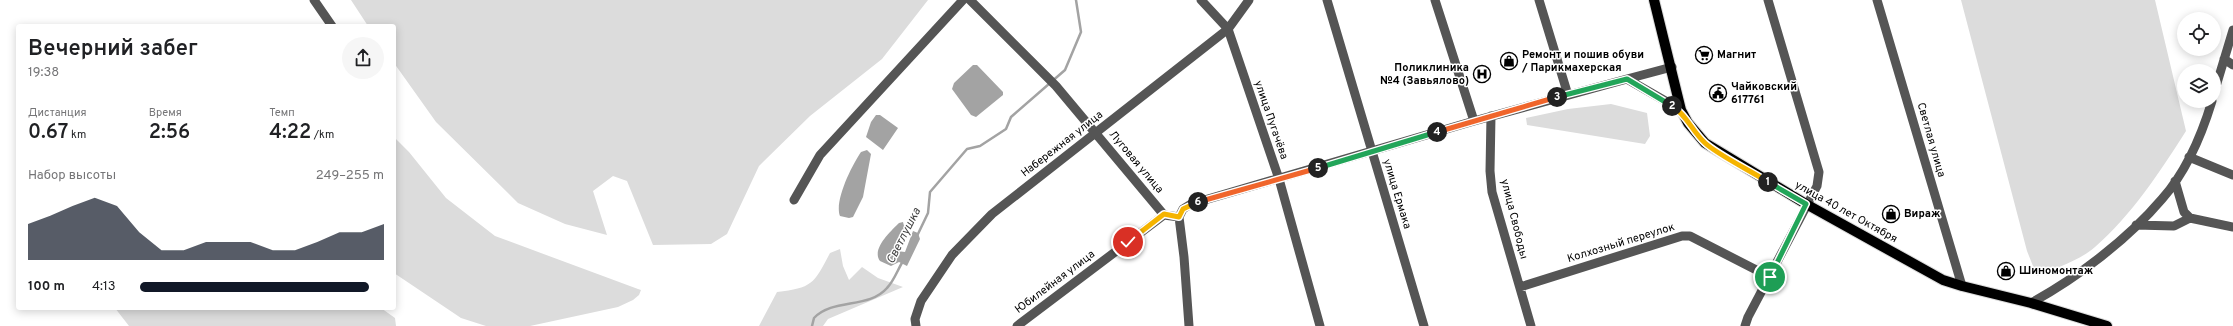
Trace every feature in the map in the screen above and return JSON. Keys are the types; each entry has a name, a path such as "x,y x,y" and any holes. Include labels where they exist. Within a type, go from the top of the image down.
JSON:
{"main road":[{"name":"улица 40 лет Октября","path":"1654,0 1672,67 1681,110 1688,123 1705,143 1806,204 1943,280 1962,286 2031,302 2107,326"}],"street":[{"path":"314,0 331,24"},
{"path":"794,200 820,155 963,0"},
{"name":"Луговая улица","path":"970,0 1056,86 1164,214"},
{"name":"улица Пугачёва","path":"1201,0 1228,29 1279,179 1320,326"},
{"name":"Набережная улица","path":"916,326 915,319 921,301 952,255 992,214 1228,29 1249,0"},
{"name":"улица Ермака","path":"1326,0 1424,326"},
{"path":"1435,0 1474,121"},
{"path":"1539,0 1568,95"},
{"path":"1745,326 1748,317 1770,277 1806,204 1817,186 1819,172 1768,0"},
{"name":"Светлая улица","path":"1877,0 1962,286"},
{"path":"2221,69 2233,32"},
{"path":"2224,59 2233,65"},
{"path":"1189,326 1185,264 1179,217 1183,209 1191,204 1491,116 1672,67"},
{"path":"1627,79 1681,110"},
{"path":"2031,302 2074,277 2123,238 2163,199 2189,157 2206,121 2210,108"},
{"name":"улица Свободы","path":"1491,116 1490,171 1492,192 1531,326"},
{"path":"2189,157 2233,175"},
{"path":"2175,181 2184,212 2190,218 2233,227"},
{"path":"1164,214 1179,217"},
{"name":"Юбилейная улица","path":"1017,326 1164,214"},
{"path":"2136,225 2174,226 2190,218"},
{"name":"Колхозный переулок","path":"1520,287 1682,236 1690,236 1770,277"}],"shaded area":[{"path":"351,0 928,0 882,59 810,116 759,166 727,234 711,244 653,245 627,181 613,176 593,191 607,235 565,224 518,203 436,122 396,66 396,24 367,24"},
{"path":"1961,0 2155,0 2177,93 2177,108 2181,108 2186,131 2144,193 2121,222 2089,252 2067,264 2037,276 2027,251"},
{"path":"973,65 977,65 1003,92 1003,95 976,117 971,115 952,89 954,83"},
{"path":"1611,104 1647,113 1650,136 1645,144 1527,125 1526,118 1568,109"},
{"path":"876,115 880,115 898,128 883,150 866,137 871,122"},
{"path":"396,139 409,152 446,198 495,236 641,290 639,295 633,300 618,307 530,326 486,326 461,318 396,274"},
{"path":"867,150 871,154 863,197 853,217 849,218 840,216 839,202 845,183 861,152"},
{"path":"903,222 905,230 896,247 897,251 905,252 913,231 918,233 920,239 907,266 899,262 891,266 880,261 878,251 887,235 899,223"},
{"path":"840,249 843,266 849,280 862,267 878,278 903,287 828,319 823,326 759,326 777,292 798,289 811,283 820,272 830,253"},
{"path":"117,310 384,310 395,318 396,326 129,326"}],"waterway":[{"name":"Светлушка","path":"917,236 928,213 930,192 967,149 980,146 1006,129 1011,117 1065,70 1081,32 1076,0"},
{"name":"Светлушка","path":"812,326 814,318 822,312 841,305 871,299 879,294 892,282 903,261"}],"place":[{"name":"Магнит","path":"1704,55"},
{"name":"Ремонт и пошив обуви / Парикмахерская","path":"1509,61"},
{"name":"Поликлиника №4 (Завьялово)","path":"1482,74"},
{"name":"Чайковский 617761","path":"1718,93"},
{"name":"Вираж","path":"1891,214"},
{"name":"Шиномонтаж","path":"2006,271"}],"route":[{"path":"1128,242 1164,214 1179,217 1183,209 1191,204 1491,116 1627,79 1681,110 1688,123 1705,143 1806,204 1770,277"}]}
